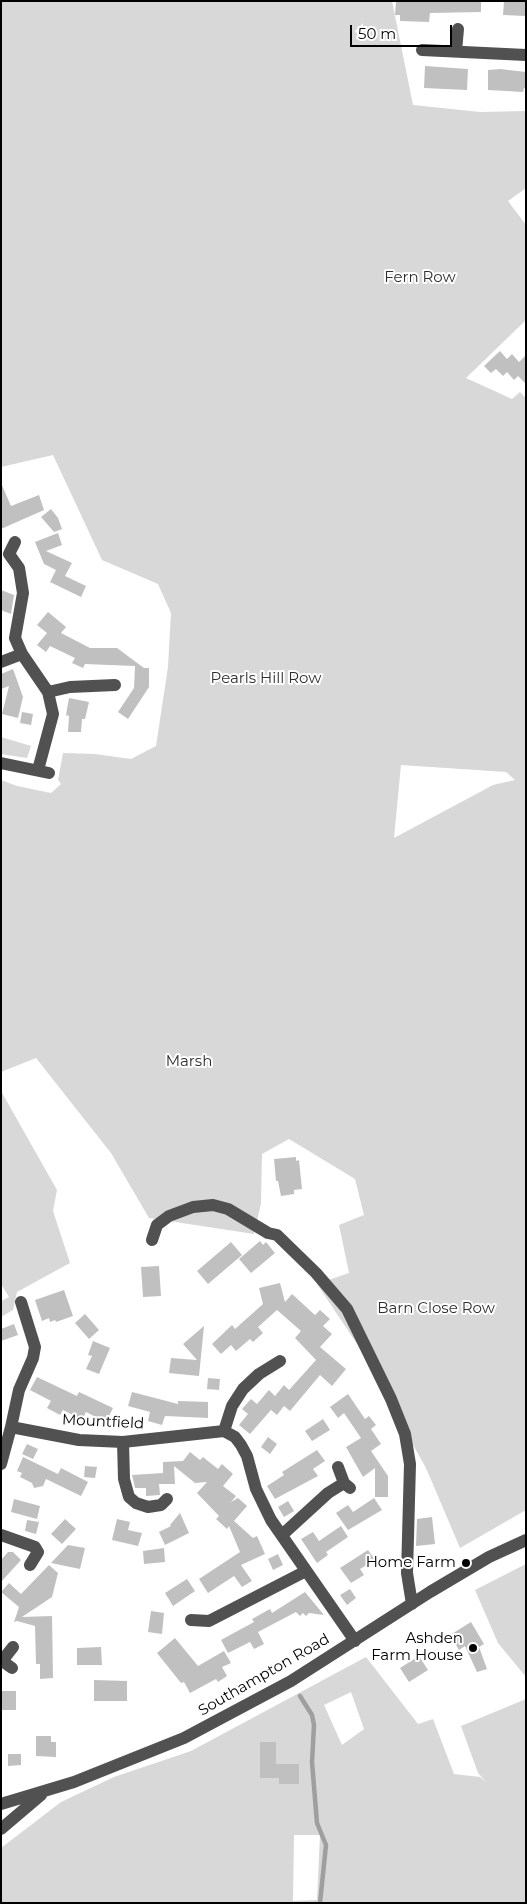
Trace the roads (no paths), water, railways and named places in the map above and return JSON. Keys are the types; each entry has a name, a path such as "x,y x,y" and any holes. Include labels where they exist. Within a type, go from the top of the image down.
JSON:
{"street":[{"path":"456,51 458,29"},
{"path":"422,50 526,55"},
{"path":"1,763 43,771 53,714 48,692 22,654 15,638 23,593 19,568 8,550"},
{"path":"1,662 22,654"},
{"path":"48,692 70,687 115,684"},
{"path":"152,1240 157,1225 170,1216 193,1207 213,1205 228,1209 268,1233 277,1235 316,1273 347,1309 391,1399 405,1434 410,1464 408,1573 412,1604"},
{"path":"1,1464 19,1390 33,1358 35,1347 21,1302"},
{"path":"280,1362 259,1374 243,1389 232,1406 224,1431 235,1437 241,1445 247,1456 259,1497 306,1571 355,1640"},
{"name":"Mountfield","path":"11,1427 79,1440 123,1442 224,1431"},
{"path":"123,1442 124,1479 129,1497 136,1503 148,1507 161,1505 166,1500"},
{"path":"282,1535 328,1493 347,1485 338,1467"},
{"path":"1,1535 35,1547 38,1552 30,1565"},
{"name":"Southampton Road","path":"1,1804 43,1793 122,1764 184,1738 291,1681 490,1557 526,1540"},
{"path":"191,1620 209,1621 306,1571"},
{"path":"5,1663 13,1647"},
{"path":"1,1829 43,1793"}],"waterway":[{"path":"300,1696 312,1715 314,1725 312,1762 317,1823 326,1845 320,1903"}],"place":[{"name":"Home Farm","path":"466,1563"},
{"name":"Ashden Farm House","path":"473,1648"}],"park label":[{"name":"Fern Row","path":"420,278"},
{"name":"Pearls Hill Row","path":"266,679"},
{"name":"Marsh","path":"189,1062"},
{"name":"Barn Close Row","path":"436,1309"}]}
